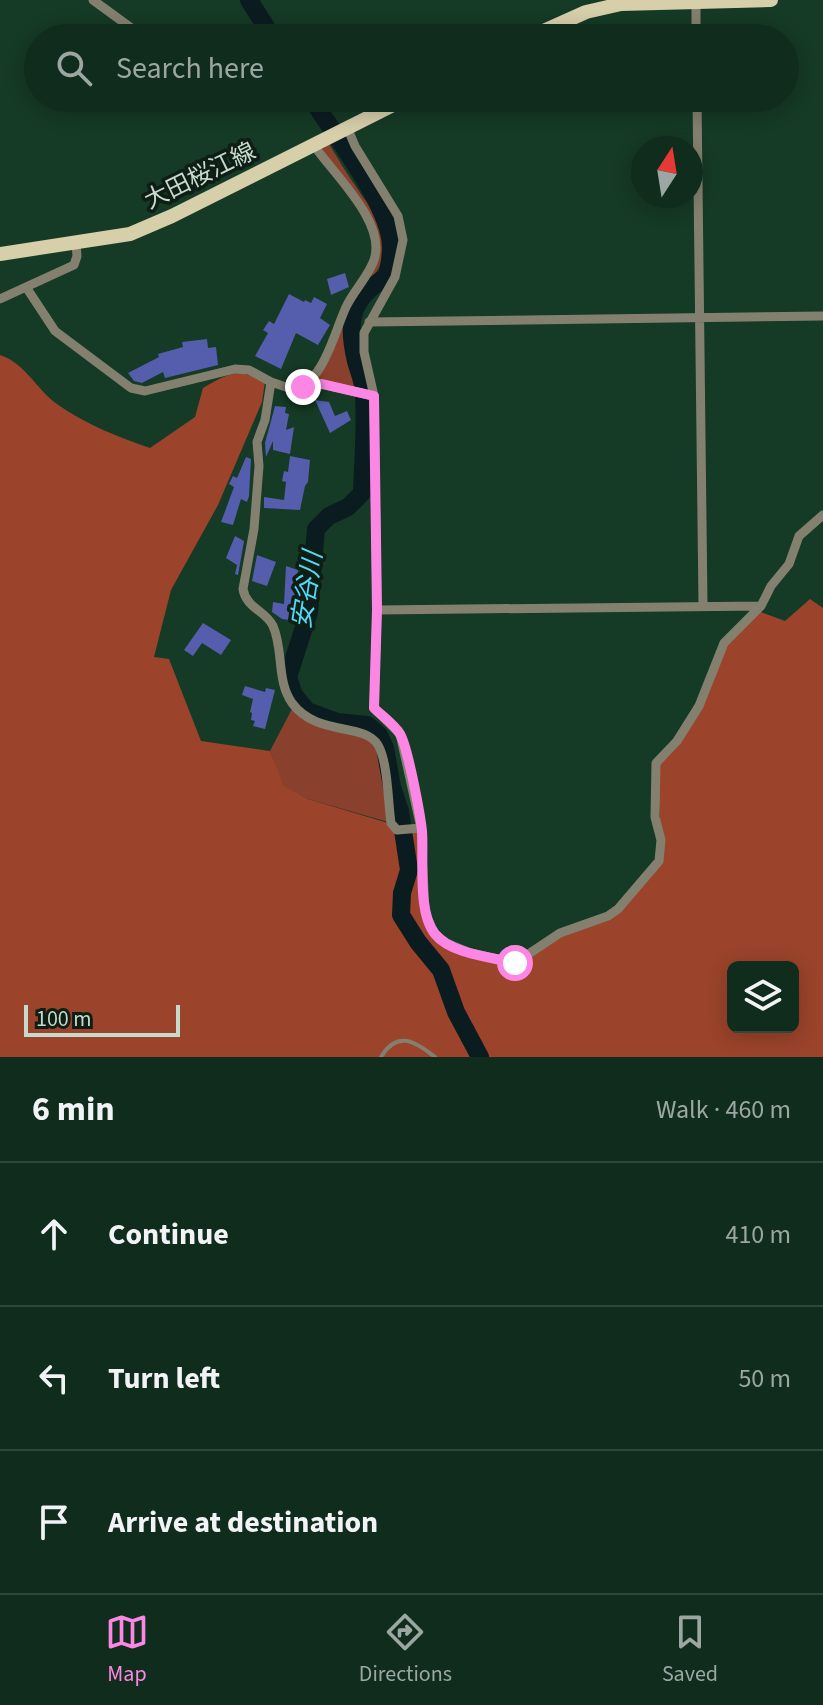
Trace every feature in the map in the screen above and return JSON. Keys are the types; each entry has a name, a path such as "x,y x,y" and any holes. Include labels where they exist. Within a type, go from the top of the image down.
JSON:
{"main road":[{"path":"559,24 586,12 621,4 771,0"},
{"name":"大田桜江線","path":"0,254 130,234 379,112"}],"street":[{"path":"93,0 126,24"},
{"path":"696,2 696,24"},
{"path":"697,112 703,606"},
{"path":"344,129 398,216 403,240 395,277 364,333 364,352 373,396 377,610 374,708 400,734 419,828 425,912 434,933 446,943 470,953 515,963 560,933 608,916 618,909 659,861 661,840 655,817 656,763 677,741 699,706 724,643 761,606 771,586 789,564 799,536 823,515"},
{"path":"303,387 319,370 355,289 368,275 376,256 376,240 365,212 317,143"},
{"path":"0,299 74,265 76,244"},
{"path":"26,287 55,331 131,388 145,391 235,369 249,370 289,388 322,384 373,396"},
{"path":"369,322 823,316"},
{"path":"271,382 265,420 257,442 259,466 255,518 244,596 274,628 284,690 294,705 317,724 361,733 375,741 382,759 391,823 397,830 419,828"},
{"path":"377,610 761,606"}],"lane":[{"path":"381,1057 396,1041 420,1046 435,1057"}],"shaded area":[{"path":"329,144 376,214 384,239 380,265 352,305 348,317 358,391 316,379 379,240 322,149"},
{"path":"0,355 17,364 50,398 79,418 150,448 195,417 203,388 233,374 256,377 265,382 262,402 218,505 171,590 154,657 169,659 201,741 270,751 284,786 308,799 418,832 423,913 433,937 514,965 561,936 608,919 662,859 657,765 678,745 728,641 761,612 785,621 810,599 823,608 823,1057 0,1057"},
{"path":"293,707 303,719 364,736 372,743 384,775 388,822 308,799 283,786 270,751"}],"building":[{"path":"345,273 349,287 331,295 327,279"},
{"path":"289,294 304,302 311,303 314,297 327,304 320,318 330,325 318,345 296,333 281,369 255,356 268,333 263,330 269,321 274,324"},
{"path":"207,339 208,348 216,347 218,365 165,378 163,372 142,383 134,381 128,373 159,357 158,354 183,347 182,342"},
{"path":"315,400 329,402 335,416 347,411 351,420 330,433"},
{"path":"275,406 286,407 285,413 289,414 286,430 294,427 290,454 273,450 273,441 266,457 265,443"},
{"path":"290,456 310,460 300,510 264,508 264,497 284,500 286,482 282,481 284,471 288,472"},
{"path":"246,457 251,459 247,502 241,499 233,525 221,522 234,487 229,484 233,476 237,478"},
{"path":"235,536 244,541 238,575 235,574 237,565 226,558"},
{"path":"257,555 276,562 267,586 252,581"},
{"path":"286,566 298,570 297,578 301,579 299,606 302,606 297,621 282,619 272,612 273,602 284,604"},
{"path":"203,623 231,640 221,655 202,643 193,656 184,650"},
{"path":"245,686 265,692 266,688 275,690 265,729 253,726 255,721 251,720 250,712 253,699 242,695"}],"waterway":[{"name":"安谷川","path":"249,0 264,24"},
{"name":"安谷川","path":"320,112 376,201 389,233 391,250 387,276 359,302 352,322 353,347 364,398 362,493 316,529 309,612 288,677 294,695 307,711 337,722 367,725 379,735 400,811 409,870 402,893 401,915 441,970 456,1012 480,1057"}],"route":[{"path":"303,387 322,384 374,396 377,610 374,708 400,734 413,783 421,828 425,912 434,933 446,943 470,953 515,963"}]}
